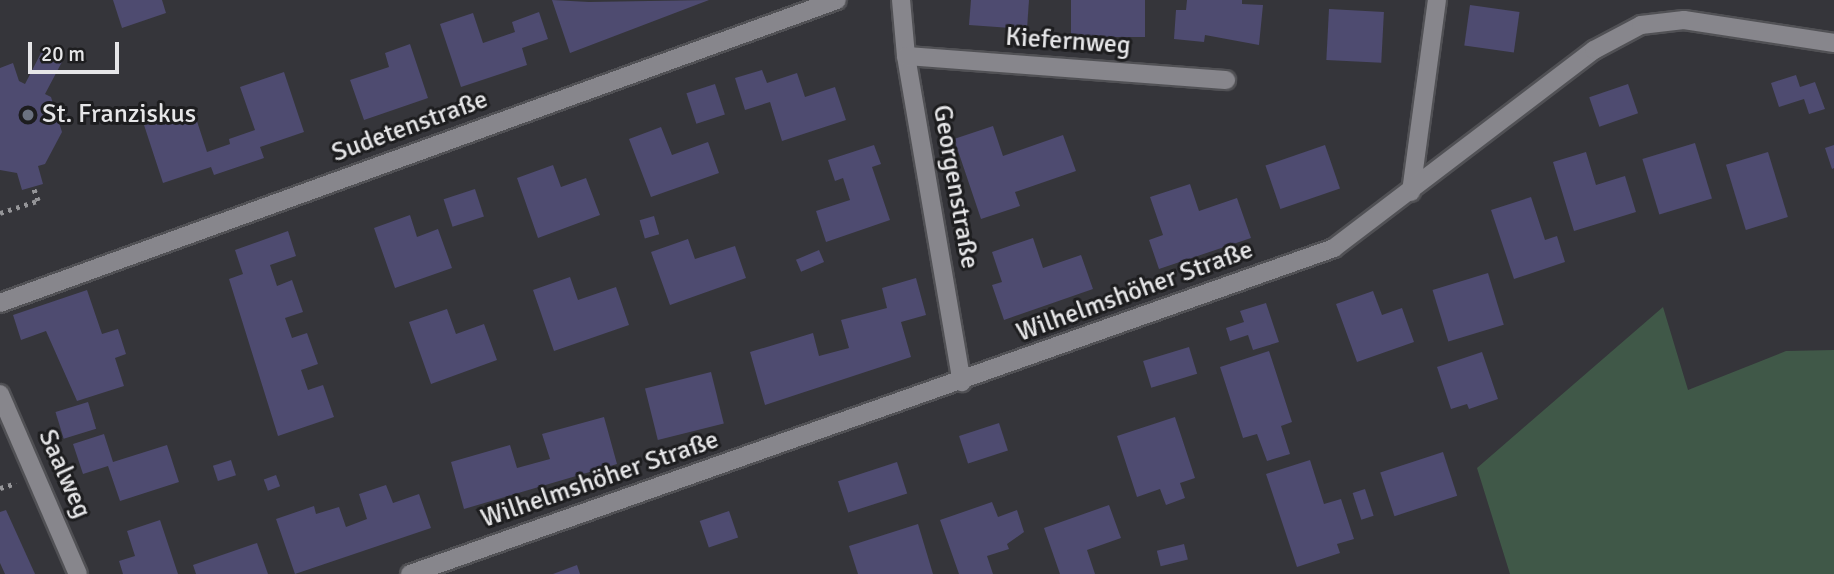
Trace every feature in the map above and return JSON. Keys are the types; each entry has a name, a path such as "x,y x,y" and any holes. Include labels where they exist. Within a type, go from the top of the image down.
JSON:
{"street":[{"name":"Sudetenstraße","path":"0,303 837,0"},
{"name":"Georgenstraße","path":"901,0 906,56 962,382"},
{"path":"1411,191 1437,0"},
{"name":"Wilhelmshöher Straße","path":"410,574 962,382 1334,248 1594,50 1641,25 1684,20 1834,43"},
{"name":"Kiefernweg","path":"906,56 1226,80"},
{"name":"Saalweg","path":"0,394 78,574"}],"path":[{"path":"0,213 38,201 33,187"}],"green space":[{"path":"1663,307 1688,390 1786,351 1834,350 1834,574 1510,574 1477,468"}],"building":[{"path":"113,0 162,0 166,13 122,28"},
{"path":"552,0 589,2 709,0 570,53"},
{"path":"971,0 1029,0 1027,29 969,25"},
{"path":"1071,0 1145,0 1145,37 1071,37"},
{"path":"1187,0 1242,0 1242,4 1263,5 1259,45 1205,35 1204,42 1174,39 1176,10 1186,10"},
{"path":"1470,5 1520,12 1514,53 1464,46"},
{"path":"1329,9 1384,12 1381,63 1326,60"},
{"path":"539,12 548,39 522,48 527,65 461,87 440,24 473,13 483,43 515,32 512,22"},
{"path":"410,44 428,98 364,120 350,80 389,67 385,53"},
{"name":"St. Franziskus","path":"43,49 63,60 45,94 51,97 62,132 45,164 38,166 43,184 22,190 17,173 0,170 0,68 13,63 19,81 25,84"},
{"path":"762,70 767,83 797,73 805,97 835,87 846,120 782,141 770,102 745,110 735,78"},
{"path":"284,72 304,132 260,147 264,158 214,175 211,167 163,183 144,125 193,109 207,152 230,144 229,139 255,130 240,87"},
{"path":"1796,75 1800,87 1815,82 1825,109 1809,114 1804,99 1779,107 1771,83"},
{"path":"715,84 725,114 696,124 686,93"},
{"path":"1628,84 1638,113 1599,127 1589,97"},
{"path":"993,126 1003,156 1063,135 1076,171 1015,192 1020,206 981,219 954,139"},
{"path":"661,127 672,155 708,142 719,173 651,197 629,139"},
{"path":"1695,143 1712,198 1659,215 1642,159"},
{"path":"874,145 881,164 872,167 890,220 826,242 816,211 850,200 843,178 835,181 828,160"},
{"path":"1325,145 1340,188 1280,209 1265,166"},
{"path":"1834,145 1834,168 1832,169 1825,148"},
{"path":"1586,152 1596,185 1625,176 1636,212 1574,231 1553,162"},
{"path":"1768,152 1788,217 1746,230 1726,165"},
{"path":"553,165 561,187 586,178 600,215 538,238 517,178"},
{"path":"1190,184 1199,211 1237,198 1251,238 1159,269 1149,240 1163,235 1150,197"},
{"path":"475,189 484,217 453,227 444,199"},
{"path":"1531,197 1545,240 1557,236 1565,262 1514,279 1491,210"},
{"path":"410,215 417,237 438,229 452,268 395,288 374,228"},
{"path":"654,216 659,234 645,238 640,220"},
{"path":"288,231 296,256 270,265 277,286 292,280 303,312 285,318 292,338 307,333 318,364 301,370 308,390 323,385 334,417 278,436 229,279 243,274 235,250"},
{"path":"1033,238 1043,268 1081,255 1093,289 1004,320 992,285 1002,282 992,252"},
{"path":"688,239 695,259 735,246 746,278 670,305 651,252"},
{"path":"819,250 824,262 801,272 796,260"},
{"path":"1488,273 1504,325 1448,342 1433,290"},
{"path":"570,277 578,300 616,287 629,325 554,351 533,290"},
{"path":"916,278 926,315 901,322 911,357 765,405 750,352 813,333 819,356 849,348 841,320 887,308 882,288"},
{"path":"87,290 102,334 118,329 126,354 115,358 124,386 77,401 46,331 21,340 13,315"},
{"path":"1373,291 1382,315 1402,308 1414,342 1357,362 1336,304"},
{"path":"1266,303 1279,342 1253,350 1248,335 1230,341 1226,328 1244,322 1240,311"},
{"path":"447,309 456,334 484,324 497,360 431,384 409,322"},
{"path":"1189,347 1197,374 1151,388 1143,361"},
{"path":"1269,351 1292,422 1281,426 1290,454 1267,461 1257,434 1243,438 1220,367"},
{"path":"1482,352 1498,399 1469,409 1467,404 1451,409 1437,367"},
{"path":"711,372 724,423 658,440 645,388"},
{"path":"88,402 96,429 64,439 55,412"},
{"path":"604,417 617,464 464,509 451,462 510,445 517,468 550,459 542,434"},
{"path":"1175,417 1195,478 1180,483 1185,498 1166,505 1160,489 1137,497 1117,436"},
{"path":"999,423 1008,451 968,464 959,436"},
{"path":"104,434 113,462 167,445 179,482 120,501 108,466 83,474 73,444"},
{"path":"1443,452 1457,496 1394,516 1380,472"},
{"path":"231,460 236,475 218,481 213,466"},
{"path":"1310,460 1324,504 1341,499 1354,539 1337,544 1340,553 1297,567 1266,474"},
{"path":"897,462 907,493 848,513 838,481"},
{"path":"276,475 280,486 268,491 264,479"},
{"path":"386,485 393,503 419,494 431,528 295,574 276,519 314,506 316,514 339,507 346,527 367,519 359,494"},
{"path":"1365,489 1374,516 1361,520 1353,493"},
{"path":"992,502 998,517 1017,510 1024,532 1007,544 1009,549 987,556 993,574 959,574 940,520"},
{"path":"1109,505 1121,538 1087,550 1095,574 1060,574 1044,528"},
{"path":"6,510 35,574 5,574 0,563 0,512"},
{"path":"729,511 738,537 709,548 700,521"},
{"path":"160,520 178,574 123,574 119,561 135,556 127,531"},
{"path":"918,524 933,574 858,574 849,546"},
{"path":"257,543 268,574 196,574 193,565"},
{"path":"1184,544 1188,560 1161,566 1157,551"},
{"path":"577,565 580,574 553,574"}],"place":[{"name":"St. Franziskus","path":"28,115"}]}
